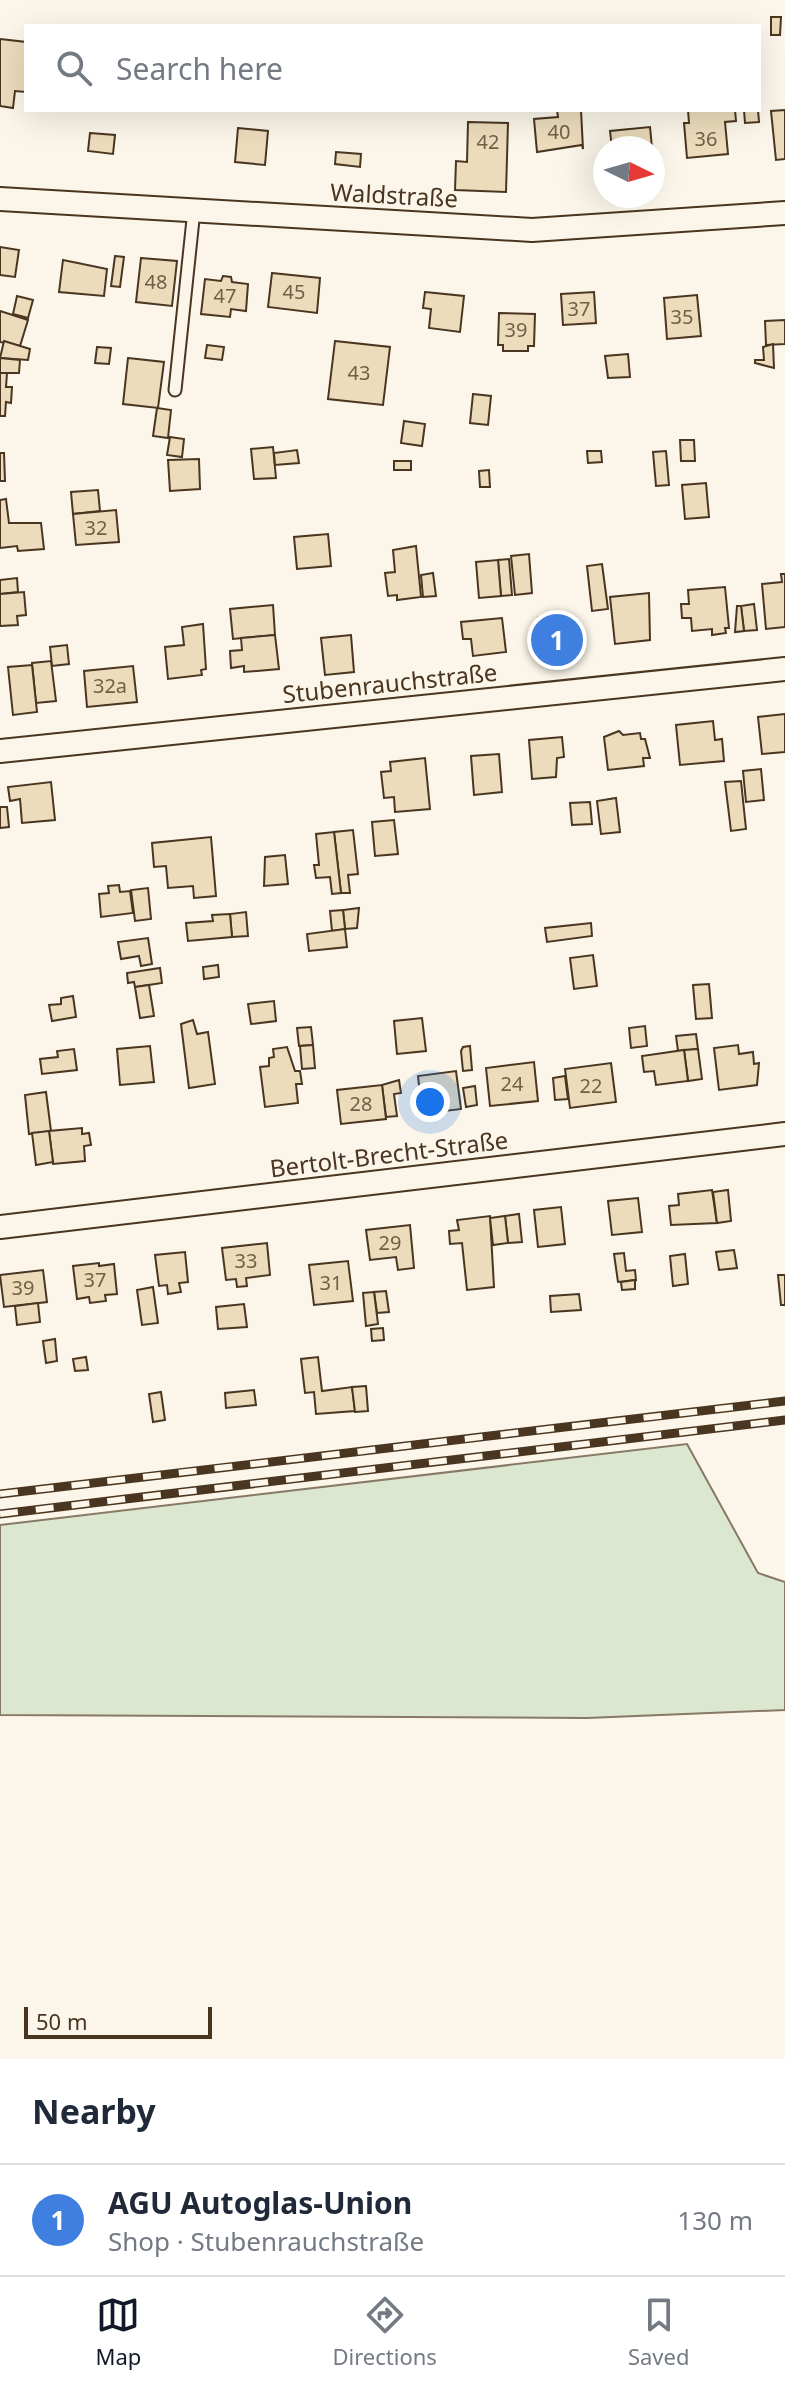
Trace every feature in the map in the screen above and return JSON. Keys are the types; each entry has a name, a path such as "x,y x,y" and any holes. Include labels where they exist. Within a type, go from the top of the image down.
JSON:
{"street":[{"name":"Waldstraße","path":"0,199 532,230 785,213"},
{"name":"Stubenrauchstraße","path":"0,751 785,669"},
{"name":"Bertolt-Brecht-Straße","path":"0,1227 785,1134"}],"lane":[{"path":"175,390 194,210"}],"green space":[{"path":"687,1444 758,1573 785,1582 785,1710 587,1718 0,1715 0,1525"}],"building":[{"path":"771,17 781,17 780,35 771,35"},
{"path":"0,39 24,42 24,92 15,91 13,108 0,106"},
{"path":"785,110 785,159 776,160 771,111"},
{"path":"557,112 581,112 583,149 582,145 537,152 534,119 558,117"},
{"path":"688,112 735,112 736,121 725,122 728,154 687,158 684,123 689,123"},
{"path":"744,112 758,112 759,122 745,123"},
{"path":"468,122 508,123 506,192 455,190 456,161 467,162"},
{"path":"650,127 651,136 611,136 610,131"},
{"path":"238,128 268,131 265,165 235,162"},
{"path":"90,133 115,135 113,154 88,151"},
{"path":"336,152 361,154 360,167 335,164"},
{"path":"0,247 19,250 15,277 0,275"},
{"path":"115,256 124,257 120,287 111,286"},
{"path":"141,258 177,261 172,306 136,302"},
{"path":"63,260 107,269 104,296 59,292"},
{"path":"272,273 320,278 317,313 268,307"},
{"path":"223,276 231,277 232,282 248,284 246,311 231,309 230,317 201,314 205,279 221,281"},
{"path":"425,292 464,296 460,332 429,328 431,309 423,308"},
{"path":"594,292 596,323 563,325 561,294"},
{"path":"697,295 701,336 667,339 664,298"},
{"path":"17,296 33,300 28,318 13,314"},
{"path":"0,311 28,320 20,346 0,342"},
{"path":"499,313 535,314 534,346 528,346 528,351 503,351 503,345 498,345"},
{"path":"785,320 785,344 766,345 765,321"},
{"path":"4,341 30,349 28,360 0,358"},
{"path":"335,341 390,347 383,405 328,399"},
{"path":"773,344 774,368 755,363 755,360 764,360 763,347"},
{"path":"207,345 224,347 222,360 205,358"},
{"path":"97,347 111,348 109,364 95,363"},
{"path":"628,354 630,377 608,378 605,356"},
{"path":"0,358 20,360 19,373 0,373"},
{"path":"128,358 164,362 158,408 123,404"},
{"path":"0,373 7,373 6,387 12,387 11,403 6,402 5,416 0,416"},
{"path":"473,394 491,396 488,425 470,423"},
{"path":"157,408 171,410 168,438 153,436"},
{"path":"404,421 425,424 422,446 401,443"},
{"path":"170,437 184,439 182,457 167,455"},
{"path":"680,440 694,440 695,461 681,461"},
{"path":"273,447 276,478 254,479 251,449"},
{"path":"297,450 299,463 275,465 274,453"},
{"path":"587,451 601,451 602,462 588,463"},
{"path":"666,451 669,485 656,486 653,452"},
{"path":"0,453 4,453 5,481 0,481"},
{"path":"199,459 200,489 170,491 168,460"},
{"path":"394,461 411,461 411,470 394,470"},
{"path":"489,470 490,487 480,487 479,471"},
{"path":"706,483 709,517 685,519 682,485"},
{"path":"98,490 100,511 73,514 71,492"},
{"path":"6,499 9,523 41,523 44,549 18,551 17,546 0,548 0,500"},
{"path":"116,510 119,542 76,545 73,514"},
{"path":"328,534 331,566 297,569 294,537"},
{"path":"416,546 421,597 397,600 397,595 388,596 385,573 395,572 393,550"},
{"path":"529,554 532,593 515,595 511,556"},
{"path":"509,559 512,595 501,596 498,560"},
{"path":"498,560 501,596 479,598 476,562"},
{"path":"602,564 608,609 592,611 587,566"},
{"path":"433,573 436,596 423,597 421,575"},
{"path":"781,574 785,574 785,627 766,629 762,584 782,582"},
{"path":"17,578 18,592 0,594 0,580"},
{"path":"725,587 729,628 725,628 726,633 712,635 712,629 692,631 691,618 682,618 681,604 689,604 688,590"},
{"path":"24,592 26,615 17,616 18,625 0,626 0,594"},
{"path":"649,593 650,640 615,644 610,597"},
{"path":"754,604 757,630 744,631 741,606"},
{"path":"273,605 275,635 233,639 230,609"},
{"path":"737,606 741,606 744,631 735,632"},
{"path":"568,615 569,624 577,623 579,637 571,638 571,649 541,652 538,618"},
{"path":"502,618 506,652 473,656 471,639 463,639 461,622"},
{"path":"203,624 206,669 201,670 202,675 168,679 165,647 184,645 182,627"},
{"path":"275,635 279,669 244,672 244,666 231,668 230,651 242,650 241,638"},
{"path":"351,635 354,672 325,675 321,638"},
{"path":"67,645 69,664 52,666 50,647"},
{"path":"51,661 56,701 36,703 32,663"},
{"path":"32,665 37,712 13,715 8,667"},
{"path":"133,666 137,702 87,707 84,671"},
{"path":"785,714 785,752 762,754 758,717"},
{"path":"713,721 715,740 722,739 724,761 680,765 676,725"},
{"path":"619,731 623,735 640,733 641,739 645,739 650,758 643,758 644,766 608,770 604,737"},
{"path":"562,737 564,757 557,758 556,777 532,779 529,740"},
{"path":"499,754 502,792 474,795 471,756"},
{"path":"425,758 430,809 395,812 394,797 384,798 381,772 391,771 390,762"},
{"path":"761,769 764,800 746,802 743,771"},
{"path":"741,781 746,829 731,831 725,782"},
{"path":"51,782 55,820 22,823 20,799 10,801 8,787"},
{"path":"616,798 620,832 601,834 597,801"},
{"path":"590,802 592,824 572,825 570,803"},
{"path":"0,807 7,807 9,827 0,828"},
{"path":"394,820 398,854 375,856 372,822"},
{"path":"353,830 358,874 348,875 350,893 341,893 334,832"},
{"path":"334,832 341,893 332,894 330,877 316,878 314,865 319,865 316,834"},
{"path":"211,837 216,896 194,898 193,886 168,888 166,866 154,867 152,843"},
{"path":"285,855 288,884 264,886 265,857"},
{"path":"119,885 120,892 130,891 133,913 101,917 99,894 109,893 108,886"},
{"path":"148,888 151,919 135,921 131,890"},
{"path":"359,908 357,928 345,929 343,910"},
{"path":"343,910 345,929 332,931 330,911"},
{"path":"246,912 248,936 232,937 230,914"},
{"path":"230,914 232,937 188,941 186,923 213,921 212,915"},
{"path":"591,923 592,936 547,942 545,928"},
{"path":"345,929 347,947 309,951 307,934"},
{"path":"148,938 152,964 141,966 139,956 121,959 118,942"},
{"path":"593,955 597,986 574,989 570,958"},
{"path":"218,965 219,977 204,979 203,967"},
{"path":"160,968 162,983 135,987 134,982 128,983 127,973"},
{"path":"709,984 712,1018 696,1019 693,985"},
{"path":"149,985 154,1016 140,1018 135,987"},
{"path":"73,996 76,1017 52,1021 49,1005 61,1004 61,998"},
{"path":"274,1001 276,1021 251,1024 248,1004"},
{"path":"422,1018 426,1051 397,1054 394,1021"},
{"path":"193,1020 197,1034 208,1032 215,1084 189,1088 181,1024"},
{"path":"645,1026 647,1046 631,1048 629,1028"},
{"path":"311,1027 313,1045 299,1046 297,1028"},
{"path":"696,1034 698,1049 678,1051 676,1036"},
{"path":"313,1045 315,1068 302,1069 300,1046"},
{"path":"738,1045 739,1054 753,1052 754,1064 759,1063 757,1085 719,1090 714,1048"},
{"path":"150,1046 154,1082 120,1085 117,1049"},
{"path":"470,1046 472,1070 463,1071 461,1051 463,1047"},
{"path":"287,1047 295,1071 300,1071 302,1084 296,1084 298,1103 265,1107 260,1067 269,1066 269,1058 274,1057 273,1049"},
{"path":"74,1049 77,1070 42,1074 40,1059 58,1057 57,1051"},
{"path":"698,1049 702,1079 688,1081 684,1050"},
{"path":"684,1050 688,1081 656,1085 654,1071 644,1072 642,1056"},
{"path":"534,1062 538,1101 490,1106 486,1068"},
{"path":"611,1063 616,1102 570,1108 565,1069"},
{"path":"456,1071 461,1109 422,1114 418,1076"},
{"path":"565,1076 568,1099 555,1100 553,1078"},
{"path":"399,1080 401,1093 394,1094 397,1116 386,1117 382,1085"},
{"path":"382,1085 386,1119 341,1124 337,1090"},
{"path":"475,1086 477,1105 466,1107 463,1088"},
{"path":"46,1092 51,1131 29,1134 25,1095"},
{"path":"82,1128 82,1134 89,1133 91,1145 84,1146 85,1161 53,1164 49,1131"},
{"path":"49,1131 53,1162 36,1165 32,1133"},
{"path":"712,1190 717,1223 671,1225 669,1206 679,1205 678,1194"},
{"path":"728,1190 731,1221 717,1223 713,1192"},
{"path":"638,1198 642,1232 612,1235 608,1201"},
{"path":"561,1207 565,1244 538,1247 534,1210"},
{"path":"519,1214 522,1242 508,1243 505,1216"},
{"path":"490,1216 494,1287 467,1290 462,1243 450,1244 449,1231 459,1230 457,1220"},
{"path":"505,1216 508,1243 493,1245 490,1218"},
{"path":"410,1225 414,1268 398,1270 396,1257 370,1260 366,1230"},
{"path":"267,1243 270,1275 246,1278 247,1286 237,1287 236,1279 226,1280 222,1248"},
{"path":"734,1250 737,1268 719,1270 716,1252"},
{"path":"185,1252 188,1282 179,1283 181,1292 168,1294 167,1285 159,1286 155,1255"},
{"path":"624,1253 626,1271 635,1270 636,1280 618,1282 614,1254"},
{"path":"685,1254 688,1284 673,1286 670,1256"},
{"path":"348,1261 353,1301 314,1305 309,1265"},
{"path":"99,1263 99,1266 114,1264 117,1294 105,1295 106,1301 90,1303 89,1297 77,1299 73,1266"},
{"path":"43,1270 47,1302 4,1307 0,1275"},
{"path":"778,1275 785,1275 785,1305 781,1305"},
{"path":"635,1280 635,1289 622,1290 621,1282"},
{"path":"153,1287 158,1323 142,1325 137,1290"},
{"path":"386,1291 389,1312 377,1313 374,1292"},
{"path":"374,1292 378,1324 366,1326 363,1293"},
{"path":"579,1294 581,1310 551,1312 550,1296"},
{"path":"38,1303 40,1322 17,1325 15,1306"},
{"path":"244,1304 247,1327 218,1329 216,1307"},
{"path":"383,1328 384,1340 372,1341 371,1329"},
{"path":"55,1339 57,1361 46,1363 43,1341"},
{"path":"86,1357 88,1370 75,1371 73,1359"},
{"path":"318,1357 322,1391 352,1387 355,1411 316,1414 314,1392 305,1393 301,1359"},
{"path":"366,1386 368,1411 355,1412 352,1387"},
{"path":"254,1390 256,1405 226,1408 225,1393"},
{"path":"161,1392 165,1420 153,1422 149,1394"}],"railway":[{"path":"0,1494 785,1401"},
{"path":"0,1514 785,1420"}],"place":[{"name":"AGU Autoglas-Union","path":"557,640"}]}
